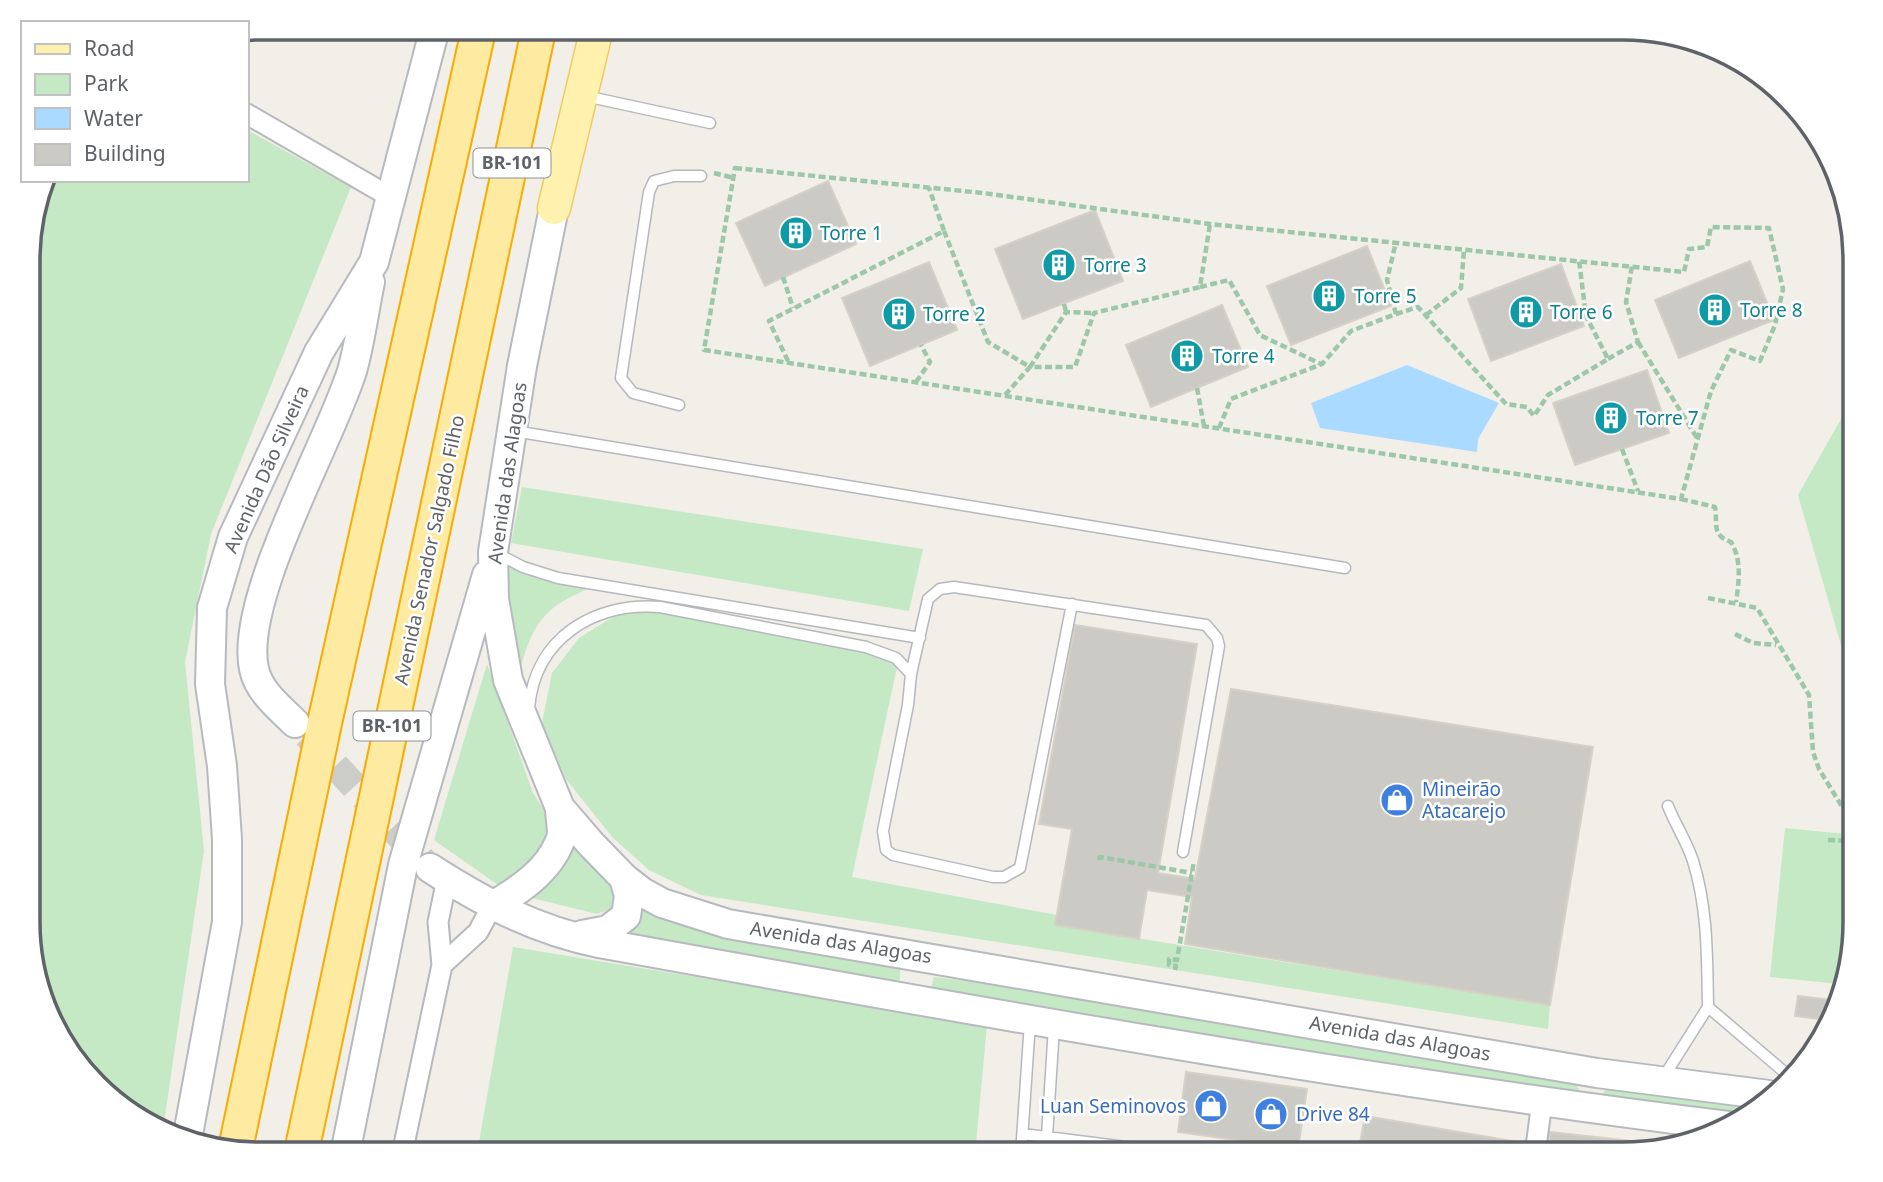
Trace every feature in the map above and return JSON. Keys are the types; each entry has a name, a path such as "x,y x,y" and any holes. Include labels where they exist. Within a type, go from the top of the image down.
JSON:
{"highway":[{"name":"BR-101","path":"237,1140 324,721 476,41"},
{"name":"Avenida Senador Salgado Filho","path":"304,1142 536,41"}],"main road":[{"name":"Avenida Dão Silveira","path":"189,1129 227,922 228,839 222,766 210,684 212,608 233,537 313,364 374,262 432,41"},
{"path":"554,208 594,41"},
{"name":"Avenida das Alagoas","path":"554,208 522,366 493,552 499,640 508,680 560,808 624,878 662,903 728,923 1026,972 1597,1073 1760,1093"},
{"path":"295,723 266,695 254,670 251,639 276,556 352,371 374,262"},
{"path":"347,1142 403,865 493,552"},
{"path":"492,906 520,890 545,866 562,840 560,808"},
{"name":"Avenida das Alagoas","path":"439,874 514,918 565,936 1042,1021 1542,1102 1710,1124"},
{"path":"565,936 591,935 619,925 628,908 629,896 624,878"},
{"path":"909,999 915,983 927,973 1026,972"},
{"path":"1591,1109 1597,1073"}],"street":[{"path":"248,115 392,198"},
{"path":"405,1142 442,965 438,922 439,874"},
{"path":"442,965 478,932 492,906"},
{"path":"1537,1141 1542,1102"}],"lane":[{"path":"581,95 710,123"},
{"path":"679,405 633,393 621,378 649,192 654,181 674,176 701,176"},
{"path":"513,431 1345,568"},
{"path":"493,552 523,567 558,578 920,638"},
{"path":"1072,604 1020,868 1003,877 893,855 886,850 883,831 908,705 911,674 928,599 940,589 954,587 1072,604 1206,625 1217,638 1219,646 1183,852"},
{"path":"527,730 533,678 556,644 583,619 632,605 660,607 866,647 896,658 911,674"},
{"path":"1661,1082 1707,1007 1703,901 1692,858 1668,806"},
{"path":"1707,1007 1784,1071"},
{"path":"1022,1141 1042,1021"},
{"path":"1042,1021 1047,1136"},
{"path":"1023,1134 1087,1141"}],"path":[{"path":"1681,499 1690,476 1711,391 1731,350 1760,362 1775,325 1783,289 1769,229 1711,226 1707,247 1689,249 1684,272 1579,259 1210,224 929,188 735,168 704,350 1638,492 1716,507 1715,530 1720,538 1731,542 1736,549 1739,583 1736,602"},
{"path":"929,188 988,342 1030,368 1075,367 1094,313"},
{"path":"1200,287 1210,224"},
{"path":"788,362 769,321 944,230"},
{"path":"1395,242 1387,280 1396,314"},
{"path":"1426,315 1461,288 1464,250"},
{"path":"1579,259 1586,316 1608,359"},
{"path":"1632,266 1626,302 1638,342 1697,439"},
{"path":"783,277 793,308"},
{"path":"1066,312 1094,313 1229,280 1260,335 1322,364"},
{"path":"1004,395 1030,368 1066,312 1064,304"},
{"path":"1219,428 1231,399 1322,364 1352,331 1418,307 1506,404 1527,407 1534,416 1548,395 1638,342"},
{"path":"916,382 930,362 921,345"},
{"path":"1197,388 1204,426"},
{"path":"1622,449 1638,492"},
{"path":"1708,598 1757,608 1809,695 1813,752 1819,769 1842,808"},
{"path":"1735,634 1753,643 1777,645"},
{"path":"1828,840 1842,841"},
{"path":"1175,970 1176,966 1168,965 1169,959 1177,960 1195,854"},
{"path":"1099,860 1100,857 1192,873"},
{"path":"1171,876 1172,869"}],"green space":[{"path":"248,131 351,187 211,534 185,662 204,851 164,1120 138,1105 115,1087 86,1056 63,1019 52,992 42,950 42,232 55,182 248,182"},
{"path":"1842,417 1842,649 1798,495"},
{"path":"522,487 923,549 909,611 511,543"},
{"path":"508,560 593,587 564,600 545,616 531,637 521,666 507,624"},
{"path":"648,611 881,646 897,667 852,877 1057,915 1056,925 1550,1005 1548,1029 701,895 649,870 612,837 566,779 542,723 552,673 579,638 616,615"},
{"path":"487,664 533,793 550,819 619,893 618,906 597,914 508,892 434,840"},
{"path":"1785,828 1842,834 1842,936 1833,983 1770,977"},
{"path":"644,906 901,964 899,988 625,933"},
{"path":"513,947 987,1025 976,1141 479,1142"},
{"path":"934,977 1017,987 1571,1077 1579,1089 1573,1102 930,993"},
{"path":"1614,1081 1752,1099 1727,1115 1606,1103 1602,1094"}],"water":[{"path":"1407,365 1499,403 1478,439 1477,452 1320,428 1311,403"}],"building":[{"name":"Torre 1","path":"828,181 856,244 765,286 736,223"},
{"name":"Torre 3","path":"1095,210 1123,281 1023,319 995,249"},
{"name":"Torre 5","path":"1367,246 1391,306 1291,345 1267,286"},
{"name":"Torre 8","path":"1750,261 1774,320 1679,358 1655,300"},
{"name":"Torre 2","path":"929,262 957,330 870,366 842,298"},
{"name":"Torre 6","path":"1561,264 1584,326 1491,361 1468,299"},
{"name":"Torre 4","path":"1222,305 1248,367 1151,407 1126,345"},
{"name":"Torre 7","path":"1647,370 1669,433 1575,465 1553,403"},
{"name":"Mineirão Atacarejo","path":"1075,625 1197,644 1158,873 1195,879 1231,689 1593,747 1550,1005 1185,944 1192,897 1147,890 1139,939 1055,925 1072,829 1039,824"},
{"path":"1798,996 1828,999 1820,1019 1795,1016"},
{"path":"1186,1072 1307,1089 1299,1141 1244,1141 1178,1132"},
{"path":"1365,1116 1513,1141 1360,1141"},
{"path":"1550,1132 1631,1141 1631,1141 1549,1141"}],"tunnel":[{"path":"307,735 424,862"}],"place":[{"name":"Torre 1","path":"796,233"},
{"name":"Torre 3","path":"1059,265"},
{"name":"Torre 5","path":"1329,296"},
{"name":"Torre 8","path":"1715,310"},
{"name":"Torre 6","path":"1526,312"},
{"name":"Torre 2","path":"899,314"},
{"name":"Torre 4","path":"1187,356"},
{"name":"Torre 7","path":"1611,418"},
{"name":"Mineirão Atacarejo","path":"1397,800"},
{"name":"Luan Seminovos","path":"1211,1106"},
{"name":"Drive 84","path":"1271,1114"}]}
